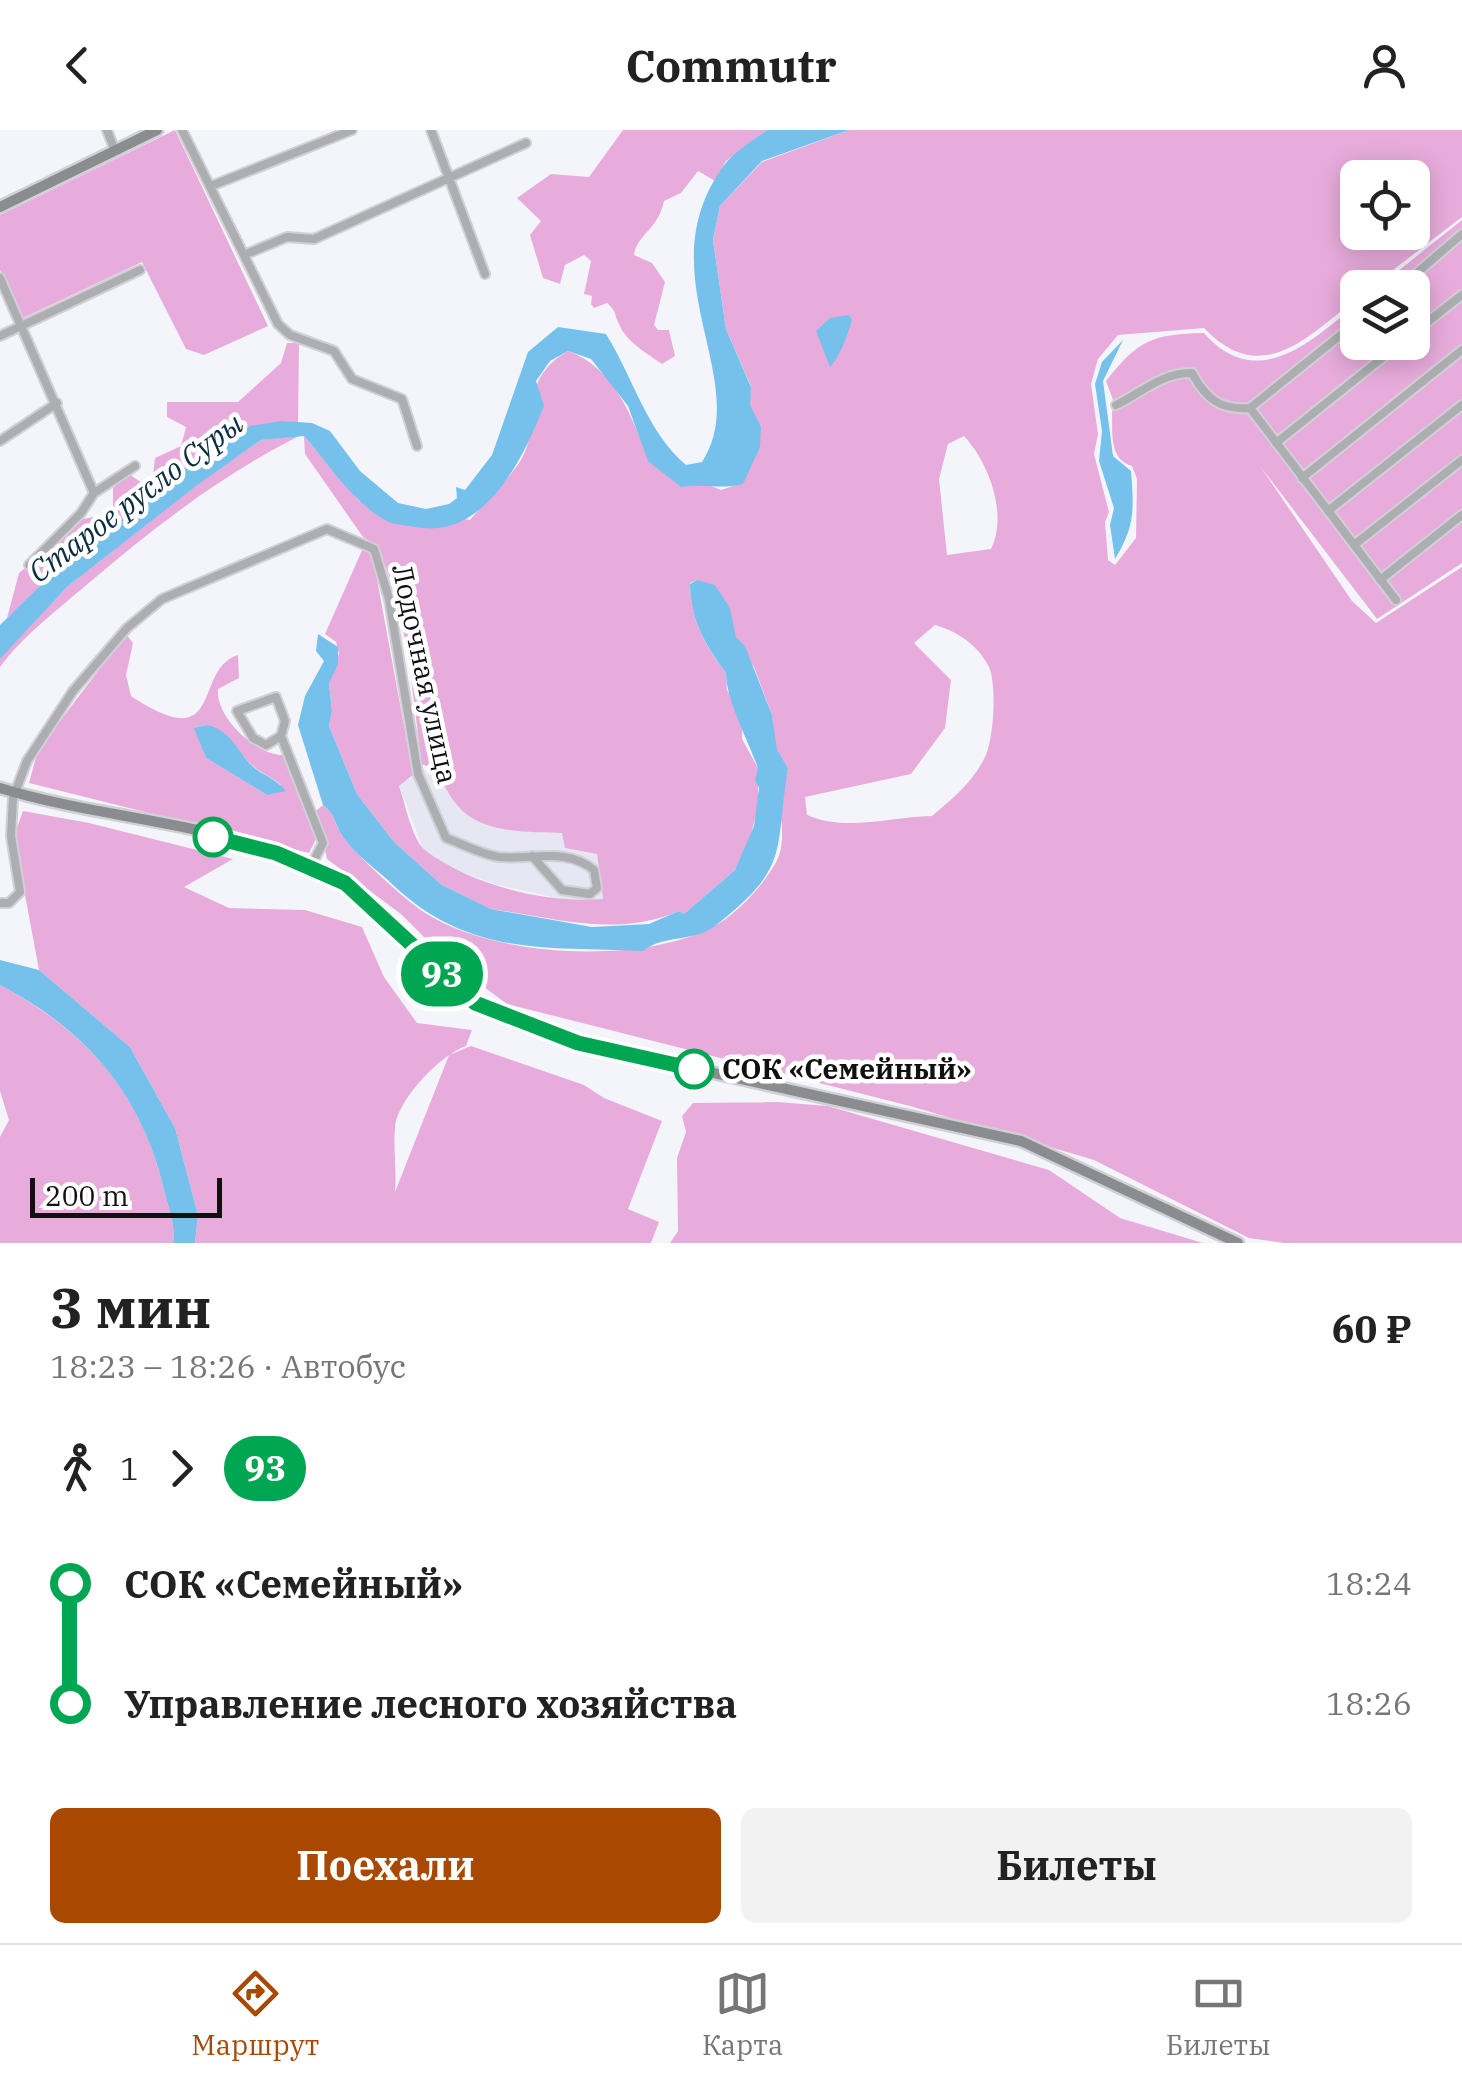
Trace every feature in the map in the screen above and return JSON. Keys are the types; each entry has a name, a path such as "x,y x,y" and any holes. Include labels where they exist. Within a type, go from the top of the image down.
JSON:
{"main road":[{"path":"0,207 157,130"},
{"path":"0,788 144,818 311,866 358,892 475,1003 508,1018 578,1043 1021,1141 1238,1243"}],"street":[{"path":"107,130 115,151"},
{"path":"182,130 278,324 290,335 334,351 352,379 402,399 417,446"},
{"path":"211,186 352,130"},
{"path":"431,130 485,274"},
{"path":"244,255 287,238 314,239 526,143"},
{"path":"1420,270 1462,234"},
{"path":"0,336 140,270"},
{"path":"0,278 58,403 94,493"},
{"path":"1430,320 1462,295"},
{"path":"1116,405 1158,380 1192,373 1206,397 1231,409 1250,408 1340,336"},
{"path":"1302,478 1462,350"},
{"path":"1276,443 1380,360"},
{"path":"0,441 58,403"},
{"path":"1328,512 1462,405"},
{"path":"1250,408 1396,600"},
{"path":"1354,546 1462,460"},
{"path":"29,565 82,512 94,493 135,466"},
{"path":"1380,580 1462,515"},
{"name":"Лодочная улица","path":"0,903 8,903 20,892 11,836 15,792 27,762 73,691 139,618 162,599 327,530 374,548 389,599 418,774 446,838 497,857 544,854 582,860 594,870 597,888 590,894 562,890 532,856"},
{"path":"281,736 266,745 252,738 237,710 276,697 285,721 281,736 323,843 311,866"}],"shaded area":[{"path":"175,130 268,326 204,355 186,349 142,262 21,319 0,270 0,215"},
{"path":"623,130 767,130 726,161 715,181 698,171 681,193 664,201 657,219 636,248 634,255 652,263 665,282 654,325 658,330 669,330 675,356 662,364 627,336 607,303 594,308 591,304 592,296 584,294 591,261 584,255 565,265 560,284 543,278 530,235 541,221 517,198 551,174 589,177"},
{"path":"849,130 1462,130 1462,217 1430,242 1430,160 1340,160 1340,250 1419,250 1393,270 1340,270 1340,312 1302,341 1264,355 1245,354 1225,346 1204,328 1118,335 1098,359 1091,384 1098,434 1094,454 1109,512 1105,522 1108,560 1115,565 1136,538 1137,479 1132,466 1115,451 1112,411 1173,380 1192,377 1210,402 1192,370 1158,375 1118,402 1113,400 1106,381 1128,356 1159,338 1204,333 1224,351 1244,359 1263,360 1302,346 1340,318 1340,360 1430,360 1430,270 1399,270 1424,250 1430,250 1430,246 1462,220 1462,563 1377,619 1260,466 1352,601 1376,623 1462,567 1462,1243 1284,1243 1249,1238 1094,1160 910,1106 507,1004 445,958 401,914 327,859 316,811 323,805 359,855 427,914 491,940 568,951 608,951 681,940 720,923 738,909 769,873 781,845 780,808 788,768 776,750 772,715 725,605 697,580 690,583 696,621 726,673 727,690 743,719 742,739 758,768 758,807 749,842 735,870 684,914 679,911 632,923 586,924 491,909 442,885 394,842 357,794 329,726 329,683 339,654 336,642 325,634 363,548 372,552 413,775 399,786 420,845 464,873 510,890 558,898 603,899 597,854 565,848 562,833 506,830 478,821 457,805 439,776 422,764 405,641 389,576 377,552 305,454 304,436 359,501 470,520 521,460 528,445 533,402 541,376 568,351 598,369 610,382 628,411 649,461 721,490 743,483 761,428 749,405 751,386 726,329 713,240 720,206 762,162","holes":["964,436 981,460 993,489 996,535 991,549 947,555 939,479 948,444","935,625 966,640 989,667 994,700 992,727 979,768 932,816 852,823 807,815 805,797 911,774 945,728 951,680 914,643"]},
{"path":"287,343 299,343 298,423 282,421 190,465 7,618 19,573 83,519 113,513 113,488 129,474 145,485 152,483 155,458 181,446 186,427 167,417 167,402 238,402 281,363"},
{"path":"299,436 242,468 161,524 40,625 0,667 0,659 10,647 67,587 195,486 261,440"},
{"path":"126,634 133,643 126,675 131,696 161,713 181,718 194,714 224,663 238,655 239,678 218,689 223,711 250,742 284,755 317,837 309,853 29,783 38,750","holes":["207,725 216,729 253,766 281,785 267,795 206,758 195,728"]},
{"path":"424,770 437,770 457,804 513,831 563,833 565,848 597,854 603,900 565,900 494,884 454,869 423,849 399,785"},
{"path":"23,811 89,823 233,859 184,887 229,908 305,910 362,927 384,977 417,1023 472,1030 466,1046 451,1054 471,1046 584,1085 604,1098 662,1121 628,1209 659,1222 651,1243 195,1243 198,1215 175,1128 130,1047 39,970 14,836","holes":["449,1056 395,1192 398,1117 411,1092"]},
{"path":"0,985 30,1002 82,1042 123,1091 152,1149 172,1220 173,1243 0,1243 0,1137 9,1120 0,1091"},
{"path":"693,1103 828,1106 1049,1170 1120,1218 1203,1243 670,1243 678,1231 677,1158 686,1132 682,1116"}],"water":[{"name":"Старое русло Суры","path":"767,130 849,130 762,161 720,206 713,240 726,329 751,387 750,405 761,427 760,447 743,484 681,487 648,461 628,406 591,359 568,351 550,361 536,381 544,406 512,472 480,509 461,521 439,528 388,522 351,493 304,436 261,440 67,587 0,659 0,625 38,588 190,465 250,426 282,421 312,423 330,431 360,471 398,503 426,509 449,504 457,498 456,487 465,490 492,455 528,352 558,327 606,334 672,452 686,465 702,462 715,430 716,396 696,285 694,245 703,205 725,164"},
{"path":"849,315 852,320 846,339 830,367 816,331 830,318"},
{"path":"1123,340 1103,381 1113,456 1131,471 1132,485 1130,527 1115,559 1110,525 1114,508 1099,461 1102,431 1095,384 1102,362"},
{"path":"697,580 715,585 730,608 736,637 745,646 772,715 777,750 788,768 779,839 768,872 757,888 715,926 643,951 542,947 481,937 422,909 343,837 323,805 298,725 305,696 324,661 316,651 318,634 338,647 338,664 329,683 329,726 357,794 394,842 442,885 491,909 592,927 649,924 679,911 684,914 735,870 754,826 759,788 755,780 758,768 733,708 726,673 696,621 690,584"},
{"path":"207,725 224,733 253,766 286,791 267,795 206,758 194,728"},
{"path":"0,960 39,970 130,1047 175,1128 198,1215 195,1243 173,1243 172,1220 152,1149 123,1091 82,1042 30,1002 0,985"}],"bus line":[{"name":"93","path":"213,837 276,853 345,883 475,1003 578,1043 694,1069"}],"place":[{"name":"СОК «Семейный»","path":"694,1069"}]}
